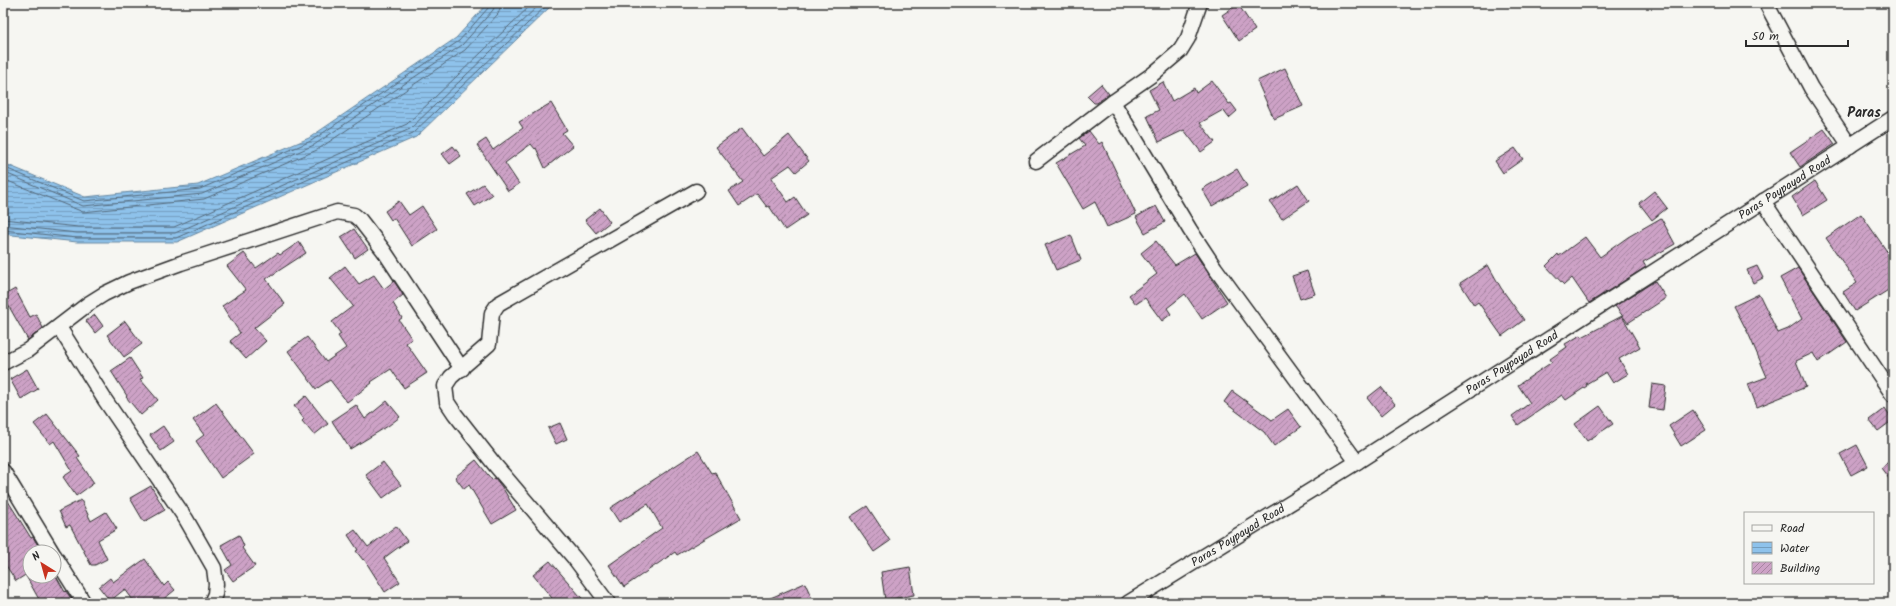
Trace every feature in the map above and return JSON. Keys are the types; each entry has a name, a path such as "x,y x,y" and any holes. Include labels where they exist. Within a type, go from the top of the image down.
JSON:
{"street":[{"path":"1036,161 1113,102 1153,74 1180,51 1193,25 1200,3"},
{"path":"1766,3 1811,88 1850,146"},
{"path":"1113,102 1172,201 1211,261 1357,462"},
{"name":"Paras Paypayad Road","path":"1128,603 1357,462 1893,118"},
{"path":"608,603 575,558 495,465 448,402 445,386 451,376 462,369 489,344 492,313 498,304 696,191"},
{"path":"1763,201 1893,395"},
{"path":"3,363 18,356 60,327 88,304 104,294 129,282 315,218 337,212 354,215 360,220 384,251 462,369"},
{"path":"60,327 105,400 186,519 214,568 216,589 211,603"},
{"path":"3,471 47,544"},
{"path":"62,568 84,603"}],"water":[{"path":"488,3 554,3 416,137 177,242 77,242 3,234 3,163 85,197 198,185 309,138 456,38"}],"building":[{"path":"1238,4 1255,30 1239,41 1222,15"},
{"path":"1285,68 1303,106 1274,119 1257,81"},
{"path":"1212,81 1229,104 1231,103 1237,111 1229,118 1223,110 1200,123 1215,142 1201,152 1184,130 1159,142 1147,116 1159,110 1149,90 1163,82 1172,101 1194,88 1196,93"},
{"path":"1101,84 1109,94 1097,103 1094,103 1087,96"},
{"path":"551,103 567,130 562,133 573,146 545,168 536,148 535,149 531,144 505,163 519,184 508,191 477,145 486,139 493,150 523,128 519,122"},
{"path":"742,128 763,156 789,135 809,161 796,172 790,165 771,178 788,202 795,197 807,215 785,230 769,206 767,207 757,194 739,206 729,191 743,182 716,147"},
{"path":"1824,129 1835,144 1800,167 1790,152"},
{"path":"1089,131 1099,144 1102,142 1136,214 1107,227 1095,202 1083,209 1056,163 1085,146 1079,138"},
{"path":"453,146 461,156 450,164 442,154"},
{"path":"1515,148 1523,159 1503,173 1495,161"},
{"path":"1237,169 1247,186 1212,206 1202,189"},
{"path":"1815,181 1827,200 1803,215 1792,197"},
{"path":"483,184 492,195 475,206 467,194"},
{"path":"1298,184 1309,201 1282,219 1270,202"},
{"path":"1654,191 1667,208 1652,220 1639,203"},
{"path":"399,201 409,215 422,206 437,229 412,246 394,218 391,220 385,211"},
{"path":"1156,206 1165,222 1145,233 1136,217"},
{"path":"600,208 610,222 596,233 585,220"},
{"path":"1861,214 1893,260 1893,287 1855,311 1843,292 1857,283 1826,238"},
{"path":"1661,218 1675,244 1643,262 1646,267 1589,303 1572,278 1564,285 1546,266 1558,254 1559,256 1585,237 1600,257 1628,237"},
{"path":"354,229 368,249 355,258 341,237"},
{"path":"1071,235 1081,260 1056,270 1045,245"},
{"path":"1156,241 1175,265 1195,253 1227,302 1202,319 1185,294 1167,308 1171,314 1162,321 1145,298 1136,304 1129,295 1157,274 1141,253"},
{"path":"299,242 306,253 266,279 285,304 254,328 266,341 246,359 230,341 240,333 222,306 246,290 227,266 244,253 256,268 278,253 280,255"},
{"path":"1488,265 1501,288 1524,320 1502,336 1478,302 1474,305 1460,283"},
{"path":"345,266 359,284 374,275 384,289 394,281 403,295 393,303 402,318 399,320 412,339 406,343 427,373 404,388 391,369 371,382 372,383 347,402 330,380 316,389 288,351 307,337 326,362 346,348 338,336 341,334 332,322 353,306 330,278"},
{"path":"1757,266 1763,278 1753,283 1747,270"},
{"path":"1798,268 1847,342 1818,362 1813,353 1796,361 1806,387 1757,407 1748,384 1767,377 1749,335 1734,306 1759,294 1778,333 1788,329 1802,319 1780,278"},
{"path":"1307,271 1315,294 1300,299 1292,276"},
{"path":"1655,281 1666,298 1628,323 1615,306"},
{"path":"15,289 30,317 36,314 43,328 28,340 3,296"},
{"path":"95,315 103,326 95,333 86,321"},
{"path":"1622,316 1640,347 1619,359 1628,374 1613,383 1606,372 1586,384 1587,386 1566,400 1562,395 1518,425 1512,416 1530,403 1518,385 1552,362 1550,359 1567,347 1565,344 1581,335 1582,337"},
{"path":"125,321 142,344 124,357 107,335"},
{"path":"130,358 143,378 140,379 158,400 141,415 126,397 127,396 111,371"},
{"path":"27,369 38,389 21,399 10,379"},
{"path":"1652,384 1666,386 1663,410 1649,408"},
{"path":"1381,387 1395,404 1381,416 1367,398"},
{"path":"1232,391 1272,420 1288,409 1301,427 1274,446 1264,432 1224,402"},
{"path":"306,396 328,424 314,435 302,421 304,419 294,406"},
{"path":"387,401 400,417 350,449 332,421 356,405 365,419"},
{"path":"216,403 254,454 221,478 196,441 204,435 193,420"},
{"path":"1600,406 1613,424 1587,441 1575,424"},
{"path":"1885,408 1893,420 1878,431 1869,420"},
{"path":"1693,410 1706,430 1681,446 1669,426"},
{"path":"47,414 80,456 77,458 94,483 76,496 63,477 72,471 54,441 50,444 34,424"},
{"path":"560,423 567,439 556,444 548,428"},
{"path":"163,426 174,442 161,451 150,435"},
{"path":"1857,445 1868,466 1851,475 1840,454"},
{"path":"698,451 712,473 715,472 741,518 677,555 675,552 624,587 609,565 662,528 648,504 619,522 610,508"},
{"path":"1893,458 1893,484 1881,468"},
{"path":"476,460 492,480 495,478 516,510 492,524 469,485 464,489 455,477"},
{"path":"383,462 401,485 383,498 366,475"},
{"path":"151,486 165,510 144,522 130,498"},
{"path":"3,493 31,538 33,537 37,544 22,544 22,577 16,581 3,561"},
{"path":"81,500 91,521 106,512 117,529 98,540 107,559 95,565 91,565 70,525 66,527 59,511"},
{"path":"867,506 890,541 874,552 850,517"},
{"path":"396,526 407,541 384,558 400,582 385,592 364,559 363,560 356,551 358,550 348,535 355,530 368,547"},
{"path":"239,535 244,546 242,548 255,566 233,581 225,570 232,565 221,545"},
{"path":"145,559 164,586 168,582 175,590 159,603 135,603 125,589 110,601 99,587 110,578 113,582"},
{"path":"550,561 586,603 556,603 533,575"},
{"path":"910,567 914,595 885,600 881,572"},
{"path":"805,583 814,603 759,603"},
{"path":"30,584 60,584 74,603 41,603"}],"district":[{"name":"Paras","path":"1864,112"}]}
